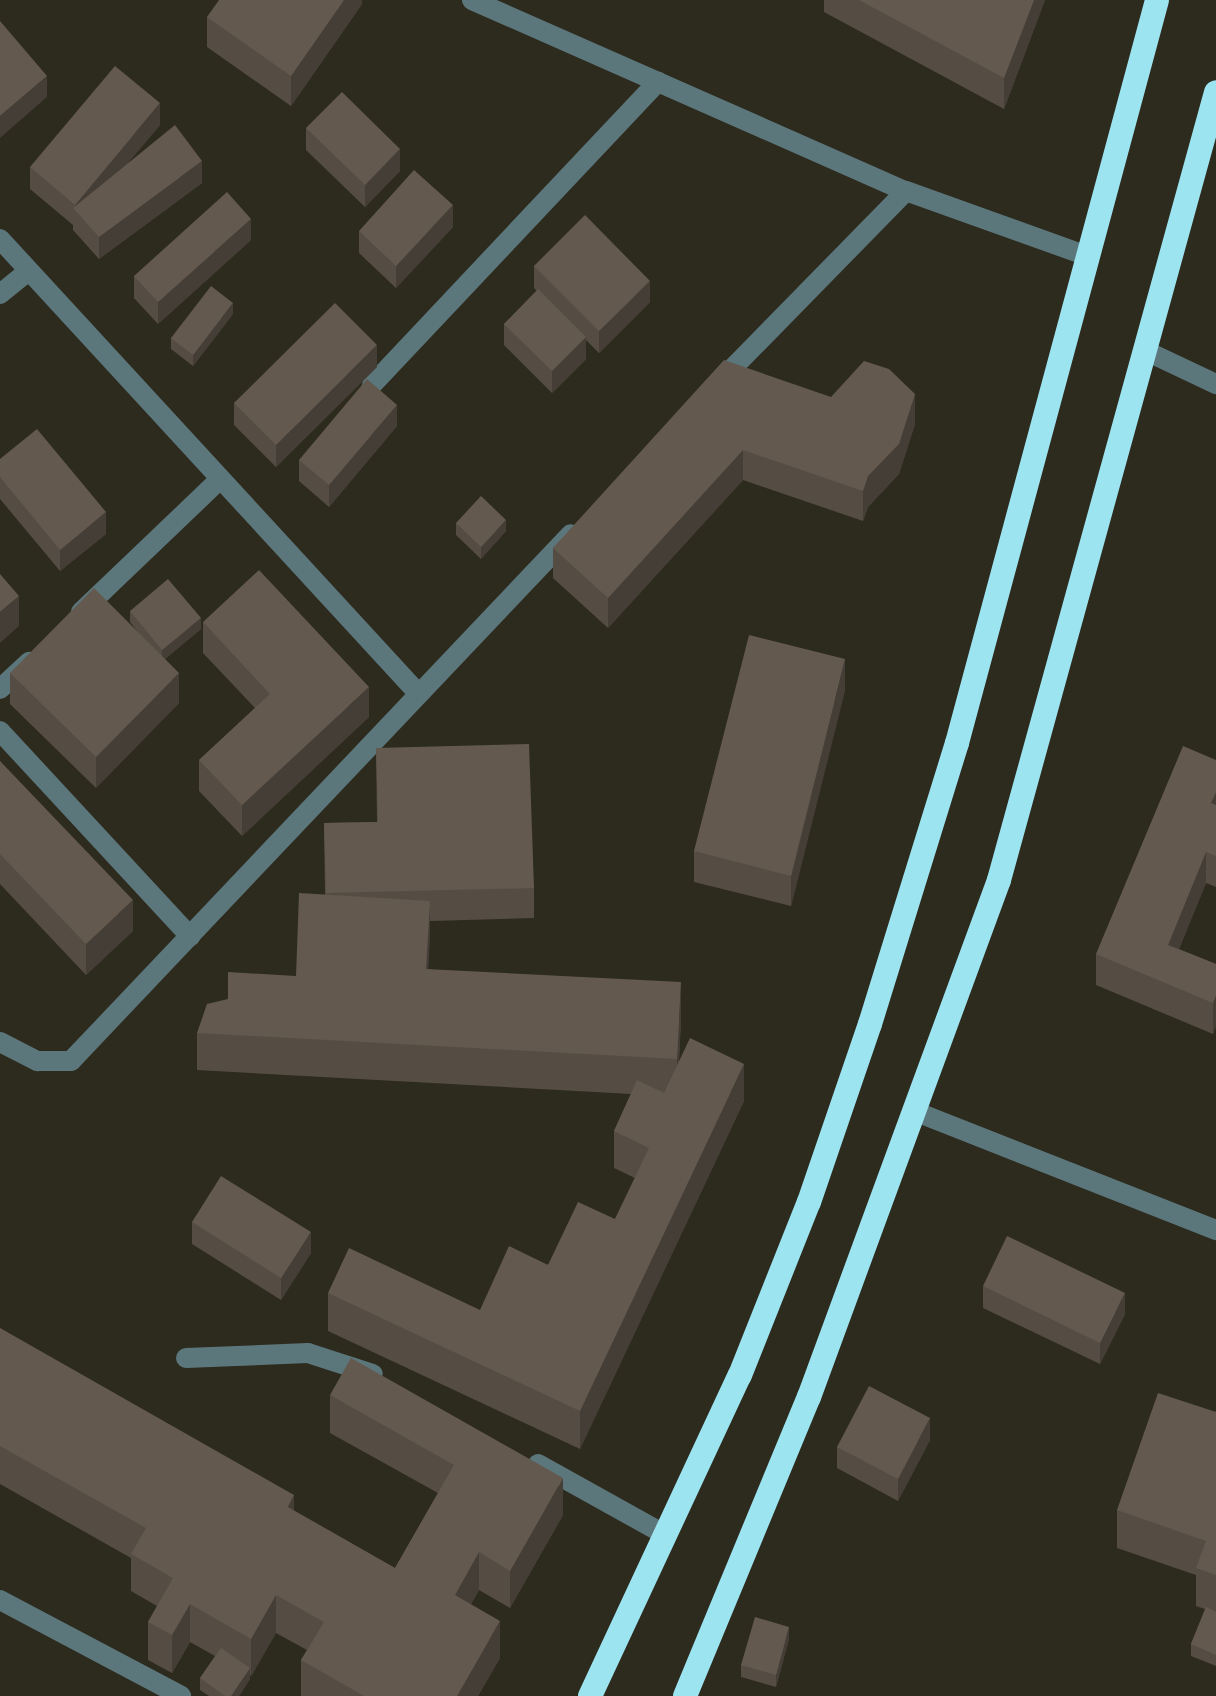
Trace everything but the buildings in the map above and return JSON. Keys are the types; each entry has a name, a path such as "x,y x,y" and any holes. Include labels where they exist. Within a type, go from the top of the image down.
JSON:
{"highway":[{"path":"590,1696 740,1375 809,1202 870,1024 957,743 1157,0"},
{"path":"685,1696 809,1397 999,880 1216,92"}],"street":[{"path":"472,0 906,191 1088,256"},
{"path":"372,385 658,82"},
{"path":"706,396 906,191"},
{"path":"0,239 27,272 417,692"},
{"path":"0,294 27,272"},
{"path":"1144,350 1216,384"},
{"path":"69,623 220,479"},
{"path":"0,1042 37,1061 71,1061 296,829 417,692 584,521"},
{"path":"0,689 46,645"},
{"path":"0,731 190,936"},
{"path":"914,1111 1216,1230"},
{"path":"186,1358 308,1353 371,1372 399,1388"},
{"path":"525,1457 664,1534"},
{"path":"0,1600 181,1696"}]}
